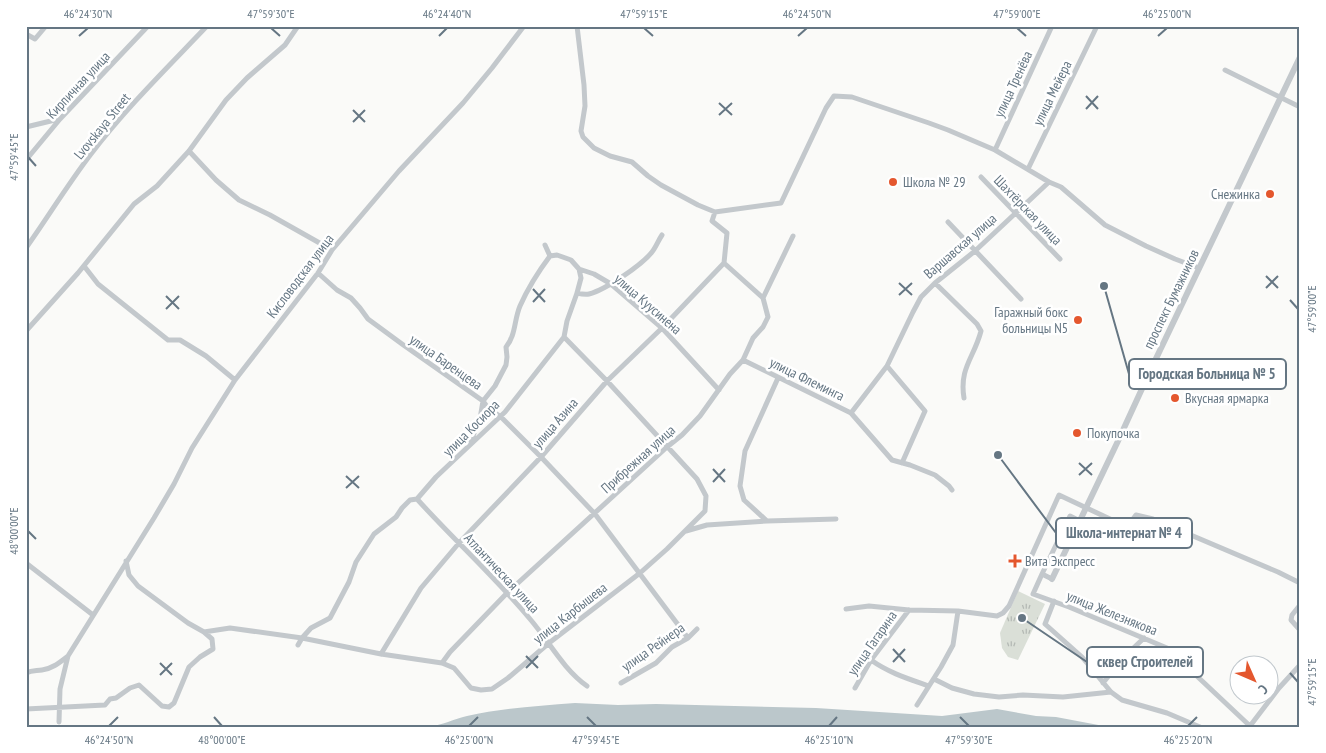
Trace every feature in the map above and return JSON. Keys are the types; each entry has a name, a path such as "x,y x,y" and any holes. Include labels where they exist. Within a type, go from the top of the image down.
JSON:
{"street":[{"path":"26,34 35,39 46,26"},
{"name":"Кирпичная улица","path":"26,160 60,119 148,26"},
{"name":"Lvovskaya Street","path":"26,248 108,133 207,26"},
{"path":"26,331 84,266 134,204 157,186 190,151 226,100 247,78 284,45 298,26"},
{"name":"Кисловодская улица","path":"68,656 154,518 192,448 235,380 318,273 332,250 399,172 463,103 524,26"},
{"path":"577,26 584,85 585,106 581,131 583,138 594,148 610,156 632,162 661,185 698,205 716,212 781,204 826,108 834,96 852,97 948,130 995,150 1048,182 1061,187 1105,225 1146,246 1199,268"},
{"name":"улица Тренёва","path":"995,150 1052,26"},
{"name":"улица Мейера","path":"1028,169 1097,26"},
{"name":"проспект Бумажников","path":"1052,578 1300,57"},
{"path":"1225,70 1280,99 1300,107"},
{"path":"26,127 60,119"},
{"path":"190,151 216,180 239,200 270,214 332,250"},
{"name":"Шахтёрская улица","path":"981,177 1060,259"},
{"name":"Варшавская улица","path":"851,413 886,366 921,297 935,283 975,251 1048,182"},
{"path":"716,212 712,221 727,233 724,262 763,298 793,236"},
{"path":"948,222 1021,299"},
{"path":"577,293 588,294 611,284 652,253 662,235"},
{"path":"466,449 480,420 483,401 495,386 506,365 506,347 512,337 519,308 537,274 550,256 545,245"},
{"name":"улица Куусинена","path":"550,256 557,255 571,260 579,269 594,274 611,284 662,328 719,390"},
{"name":"улица Азина","path":"381,654 421,588 459,543 541,457 607,380 662,328 724,262"},
{"path":"84,266 98,284 168,340 180,340 206,356 235,380"},
{"name":"улица Косиора","path":"298,645 311,628 330,618 349,582 356,562 374,534 396,517 410,500 417,499 436,478 501,416 564,337 567,321 582,278 579,269"},
{"name":"улица Баренцева","path":"318,273 337,290 351,298 375,324 501,416 595,514 688,638"},
{"path":"935,283 977,324 981,331 963,375 962,387 964,398"},
{"name":"Прибрежная улица","path":"442,664 450,652 507,593 667,447 682,436 700,416 730,374 743,360 753,338 768,317 763,298"},
{"name":"улица Карбышева","path":"204,632 230,628 302,638 442,664 454,668 471,688 481,690 492,689 640,573 705,511 706,496 696,478 607,380 564,337"},
{"name":"улица Флеминга","path":"743,360 851,413 892,460 934,475 952,490"},
{"path":"886,366 925,411 902,463"},
{"path":"767,520 744,500 740,486 745,451 778,378"},
{"path":"846,609 869,606 908,610 958,610 997,616 1003,613 1009,606 1059,495 1128,527 1136,515 1153,519 1300,582"},
{"name":"Атлантическая улица","path":"417,499 507,593 578,680 587,686"},
{"path":"1052,578 1042,574 1070,516 1080,521"},
{"path":"682,533 707,525 767,520 836,519"},
{"path":"26,709 105,705 110,699 116,698 130,688 139,685 162,706 169,707 174,703 189,667 213,649 212,639 204,632 188,623 138,586 129,575 126,561"},
{"path":"26,564 94,615"},
{"name":"улица Железнякова","path":"1042,574 1033,594 1167,648 1250,727"},
{"path":"1054,601 1045,624 1082,658 1111,692 1122,700 1167,713 1200,727"},
{"path":"1300,605 1292,615 1292,620 1300,630"},
{"name":"улица Гагарина","path":"855,688 871,660 908,610"},
{"path":"917,705 953,645 958,610"},
{"name":"улица Рейнера","path":"621,683 656,663 672,647 688,638 697,629"},
{"path":"1103,682 1122,659 1144,638"},
{"path":"26,673 32,670 43,670 53,667 68,656"},
{"path":"59,722 60,689 68,656"},
{"path":"871,660 895,674 929,686"},
{"path":"1250,727 1279,688 1300,665"},
{"path":"934,679 952,688 974,694 999,697 1023,695 1063,697 1111,692"}],"green space":[{"path":"1018,591 1045,604 1018,660 1008,657 1002,648 1000,633"}],"shaded area":[{"path":"575,703 816,708 942,716 997,709 1109,727 429,727 493,711"}],"place":[{"name":"Школа № 29","path":"893,182"},
{"name":"Снежинка","path":"1270,194"},
{"name":"Городская Больница № 5","path":"1104,286"},
{"name":"Гаражный бокс больницы N5","path":"1078,320"},
{"name":"Вкусная ярмарка","path":"1175,398"},
{"name":"Покупочка","path":"1077,433"},
{"name":"Школа-интернат № 4","path":"998,455"},
{"name":"Вита Экспресс","path":"1015,561"},
{"name":"сквер Строителей","path":"1022,618"}]}
